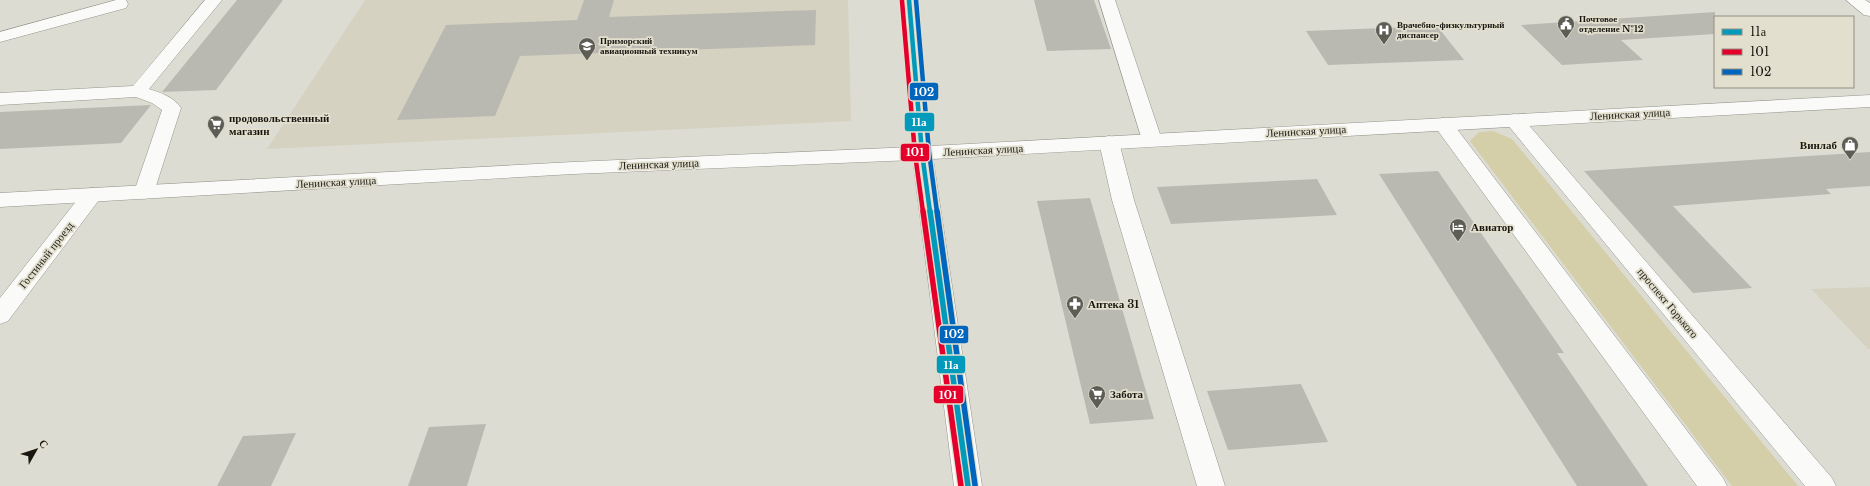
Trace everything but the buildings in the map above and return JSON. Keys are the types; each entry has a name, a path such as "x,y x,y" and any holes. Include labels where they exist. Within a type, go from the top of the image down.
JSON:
{"main road":[{"path":"138,91 214,0"},
{"path":"910,0 922,153 968,486"},
{"path":"1107,0 1152,140"},
{"path":"1854,0 1870,11"},
{"path":"0,37 120,4"},
{"path":"0,99 138,91 159,99 172,108 144,192"},
{"name":"Ленинская улица","path":"0,200 580,168 922,153 1870,102"},
{"name":"проспект Горького","path":"1514,120 1822,486"},
{"path":"1443,124 1713,486"},
{"path":"1108,142 1123,200 1211,486"},
{"name":"Гостиный проезд","path":"0,315 92,195"}],"shaded area":[{"name":"Приморский авиационный техникум","path":"365,0 848,0 851,121 267,149"},
{"path":"1493,131 1512,139 1798,486 1732,486 1470,141 1479,132"},
{"path":"1870,287 1870,349 1868,349 1811,289"}],"transit line":[{"name":"11а","path":"909,0 922,153 968,486"},
{"name":"102","path":"916,0 929,152 975,485"},
{"name":"101","path":"902,1 915,154 961,486"}],"place":[{"name":"Почтовое отделение №12","path":"1566,39"},
{"name":"Врачебно-физкультурный диспансер","path":"1384,45"},
{"name":"Приморский авиационный техникум","path":"587,61"},
{"name":"продовольственный магазин","path":"216,139"},
{"name":"Винлаб","path":"1850,160"},
{"name":"Авиатор","path":"1458,242"},
{"name":"Аптека 31","path":"1075,319"},
{"name":"Забота","path":"1097,409"}]}
